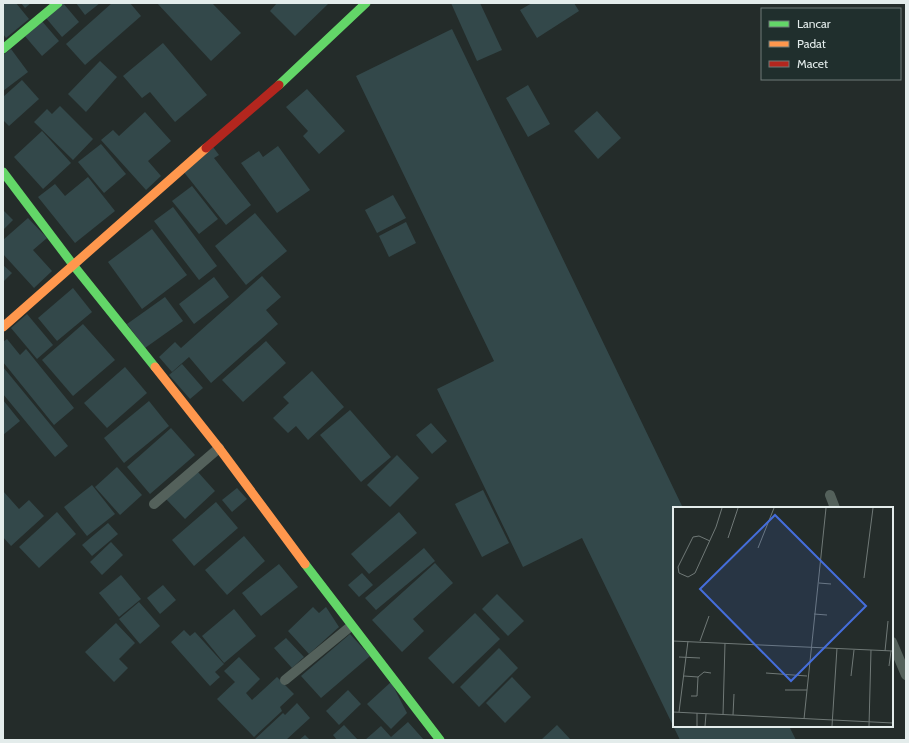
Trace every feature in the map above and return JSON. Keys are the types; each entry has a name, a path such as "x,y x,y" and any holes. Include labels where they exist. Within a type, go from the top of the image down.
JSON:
{"street":[{"path":"3,49 58,3"},
{"path":"3,327 74,266 292,72 366,3"},
{"path":"3,172 74,266 219,448 351,626 440,740"}],"lane":[{"path":"154,504 219,448"},
{"path":"830,495 836,507"},
{"path":"285,680 351,626"},
{"path":"893,644 906,675"}],"building":[{"path":"3,3 16,3 29,19 6,38 3,34"},
{"path":"21,3 31,3 25,8"},
{"path":"63,3 79,22 62,37 46,18"},
{"path":"76,3 100,3 85,15"},
{"path":"112,3 130,3 141,16 85,65 66,44"},
{"path":"157,3 212,3 241,33 211,61"},
{"path":"277,3 329,3 295,36 270,11"},
{"path":"451,3 480,3 502,50 477,61"},
{"path":"532,3 574,3 579,11 537,38 520,10"},
{"path":"41,20 59,41 42,56 24,35"},
{"path":"452,29 683,507 673,507 673,726 582,538 523,567 437,389 494,361 356,76"},
{"path":"163,43 207,95 175,122 150,92 142,98 123,76"},
{"path":"11,49 28,72 3,91 3,55"},
{"path":"100,61 117,77 86,112 68,94"},
{"path":"22,80 39,99 9,126 3,120 3,97"},
{"path":"528,85 550,124 528,137 506,98"},
{"path":"307,89 345,131 319,154 303,136 308,131 286,107"},
{"path":"60,106 93,139 73,160 34,122 47,109 52,114"},
{"path":"597,111 621,138 598,159 574,131"},
{"path":"145,112 171,141 148,161 161,176 146,190 101,140 113,130 119,136"},
{"path":"42,131 71,163 43,189 14,157"},
{"path":"101,144 126,174 104,193 78,162"},
{"path":"278,146 310,190 277,213 241,163 259,151 263,157"},
{"path":"213,147 219,155 214,158 251,205 226,225 183,171"},
{"path":"88,177 115,211 75,243 38,197 55,184 65,196"},
{"path":"192,186 218,219 199,234 172,201"},
{"path":"393,195 406,218 377,233 365,210"},
{"path":"173,207 217,266 199,280 154,221"},
{"path":"3,210 13,220 3,230"},
{"path":"255,213 287,251 246,285 215,246"},
{"path":"28,218 47,238 33,250 52,271 34,288 3,254 3,240"},
{"path":"406,222 416,243 389,257 379,236"},
{"path":"152,229 187,275 142,309 108,262"},
{"path":"3,265 12,273 3,282"},
{"path":"262,276 281,297 266,310 278,324 211,383 189,357 172,372 159,357 175,342 181,348"},
{"path":"214,277 229,297 194,324 179,304"},
{"path":"73,288 92,312 57,341 38,318"},
{"path":"165,297 183,321 145,348 127,324"},
{"path":"27,314 53,345 37,359 11,328"},
{"path":"83,324 115,360 73,396 42,360"},
{"path":"7,339 20,355 26,349 74,408 54,425 3,362 3,342"},
{"path":"266,341 286,363 243,402 222,380"},
{"path":"182,364 203,388 190,399 169,375"},
{"path":"3,367 68,446 55,457 3,394"},
{"path":"125,367 147,393 107,428 84,403"},
{"path":"312,371 344,407 308,440 296,426 288,433 273,418 289,403 283,397"},
{"path":"3,400 20,421 3,435"},
{"path":"149,401 169,426 124,463 104,438"},
{"path":"350,410 391,457 361,482 320,435"},
{"path":"431,423 447,441 432,454 416,435"},
{"path":"171,428 195,455 150,494 127,467"},
{"path":"397,455 419,478 390,507 367,485"},
{"path":"117,467 142,495 120,515 95,487"},
{"path":"197,471 215,491 185,519 166,499"},
{"path":"92,485 115,514 87,536 64,507"},
{"path":"237,488 247,499 232,512 222,500"},
{"path":"483,490 509,543 482,557 455,504"},
{"path":"3,491 19,509 29,500 44,516 11,546 3,537"},
{"path":"216,502 238,528 194,566 172,540"},
{"path":"57,512 76,534 39,568 19,547"},
{"path":"399,512 417,533 369,574 351,554"},
{"path":"108,523 118,534 92,556 82,545"},
{"path":"244,536 265,561 227,595 205,570"},
{"path":"111,542 123,555 102,575 90,562"},
{"path":"424,548 435,561 376,610 365,598"},
{"path":"435,563 453,583 413,619 424,631 402,652 372,620"},
{"path":"279,564 298,587 261,616 242,593"},
{"path":"362,573 373,585 359,597 348,585"},
{"path":"121,575 141,599 119,617 99,593"},
{"path":"163,585 176,600 160,614 147,598"},
{"path":"497,594 524,621 508,636 482,609"},
{"path":"139,602 160,626 140,644 119,619"},
{"path":"313,607 319,613 326,607 339,627 309,654 288,631"},
{"path":"234,609 256,636 224,663 202,636"},
{"path":"475,613 500,639 453,684 428,658"},
{"path":"116,623 135,643 119,659 128,668 114,682 85,652"},
{"path":"184,630 190,636 195,632 224,664 215,672 220,677 210,686 171,642"},
{"path":"350,634 370,656 321,698 301,676"},
{"path":"286,638 304,657 292,668 274,648"},
{"path":"499,648 518,668 479,707 460,687"},
{"path":"239,657 260,679 246,693 252,700 277,677 294,694 280,707 282,711 254,737 217,699 235,682 224,671"},
{"path":"512,677 531,697 505,723 486,703"},
{"path":"391,682 407,713 391,729 367,704"},
{"path":"348,690 361,704 339,725 326,711"},
{"path":"297,703 310,718 286,740 254,740 283,713 285,715"},
{"path":"408,722 424,740 365,740 381,726 391,737"},
{"path":"344,725 358,740 337,740 333,735"},
{"path":"557,725 571,740 541,740"},
{"path":"674,727 790,727 796,740 680,740"},
{"path":"305,735 310,740 299,740"}],"traffic: fast":[{"path":"3,49 58,3"},
{"path":"279,85 366,3"},
{"path":"3,172 74,266 155,367"},
{"path":"305,564 440,740"}],"traffic: slow":[{"path":"3,327 206,148"},
{"path":"155,367 219,448 305,564"}],"traffic: jam":[{"path":"206,148 279,85"}]}
